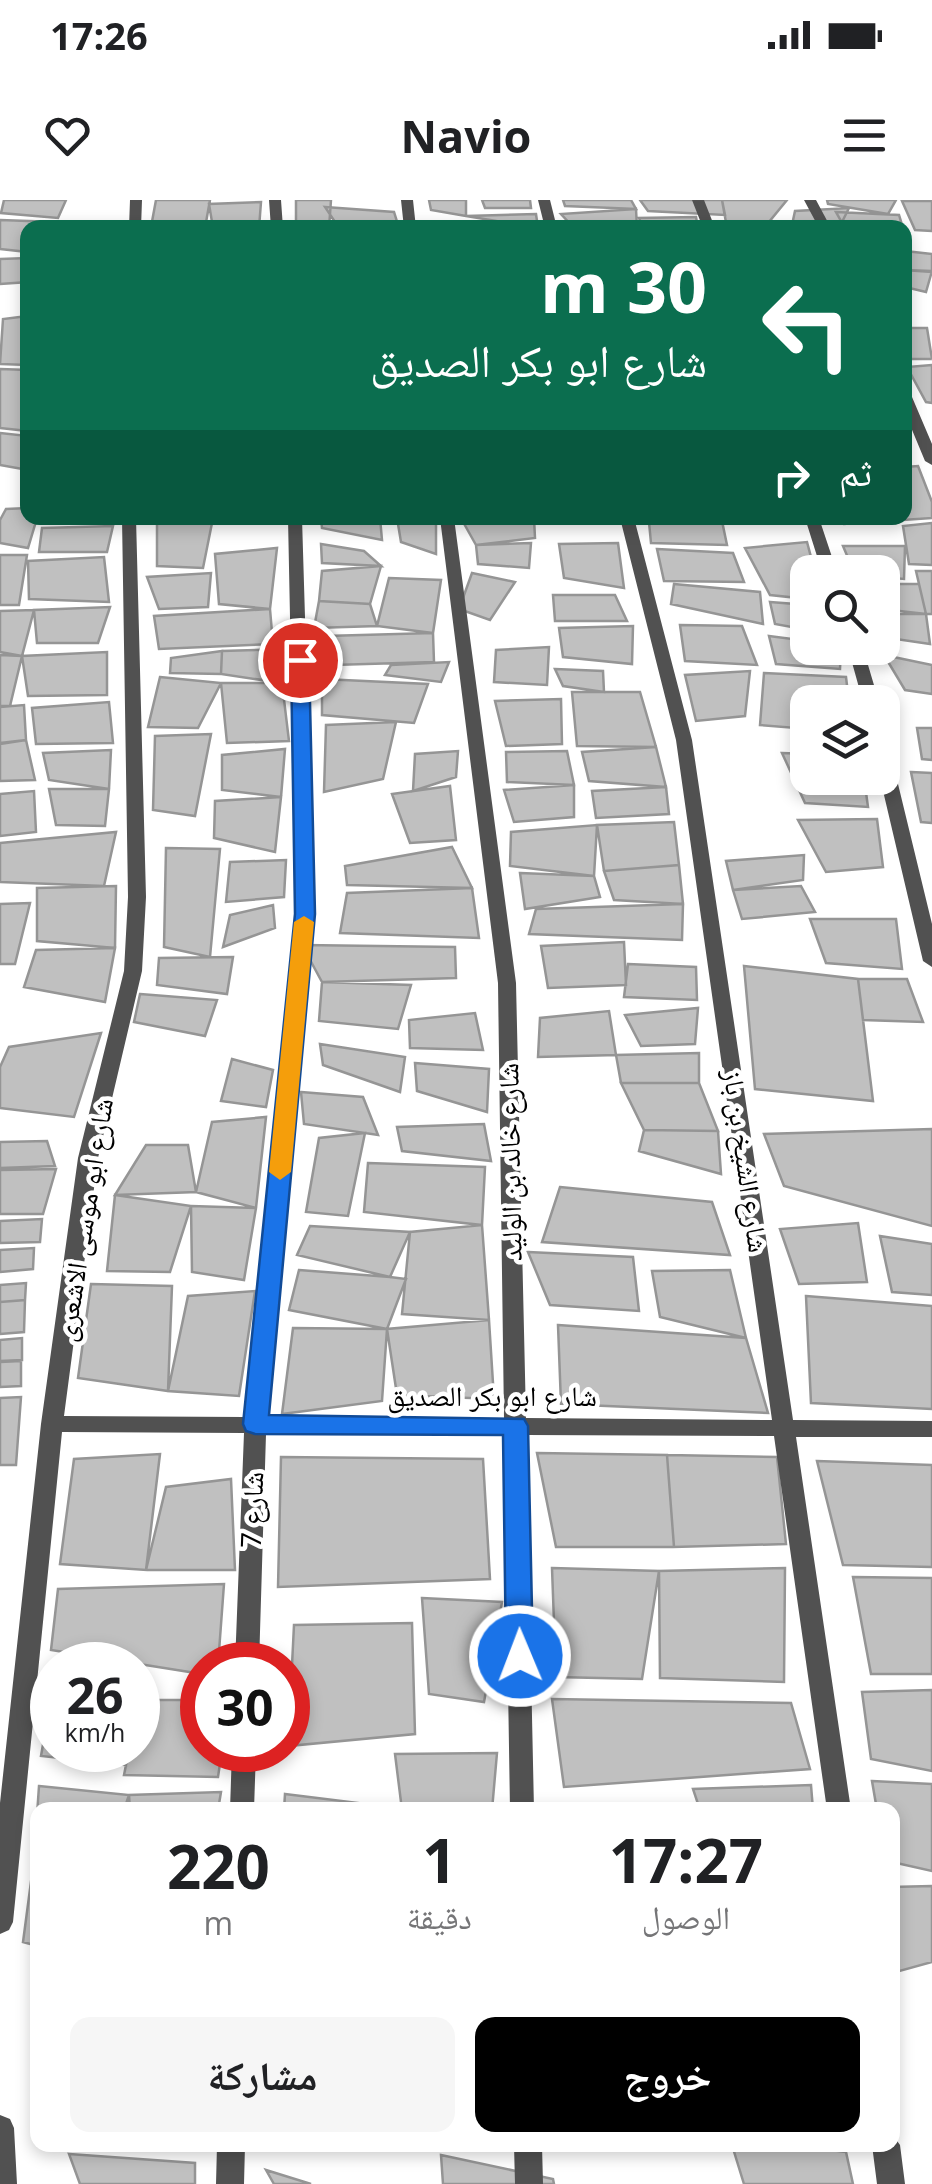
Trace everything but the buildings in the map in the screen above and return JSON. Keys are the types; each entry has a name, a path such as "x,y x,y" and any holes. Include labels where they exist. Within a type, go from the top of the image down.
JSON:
{"street":[{"path":"912,414 932,460"},
{"name":"شارع ابو موسى الاشعرى","path":"0,1922 52,1424 88,1158 133,971 137,897 129,525"},
{"name":"شارع 7","path":"248,1642 255,1424 305,914 296,525"},
{"name":"شارع خالد بن الوليد","path":"448,525 507,982 522,1802"},
{"name":"شارع الشيخ بن باز","path":"629,525 684,740 838,1802"},
{"path":"814,525 824,555"},
{"path":"892,795 932,961"},
{"name":"شارع ابو بكر الصديق","path":"52,1424 932,1429"},
{"path":"242,1802 243,1772"},
{"path":"0,2128 4,2184"},
{"path":"230,2184 231,2152"},
{"path":"528,2152 529,2184"},
{"path":"887,2152 891,2184"}],"slow traffic":[{"path":"280,1172 304,922"}],"route":[{"path":"300,660 305,914 255,1424 516,1426 520,1656"}]}
